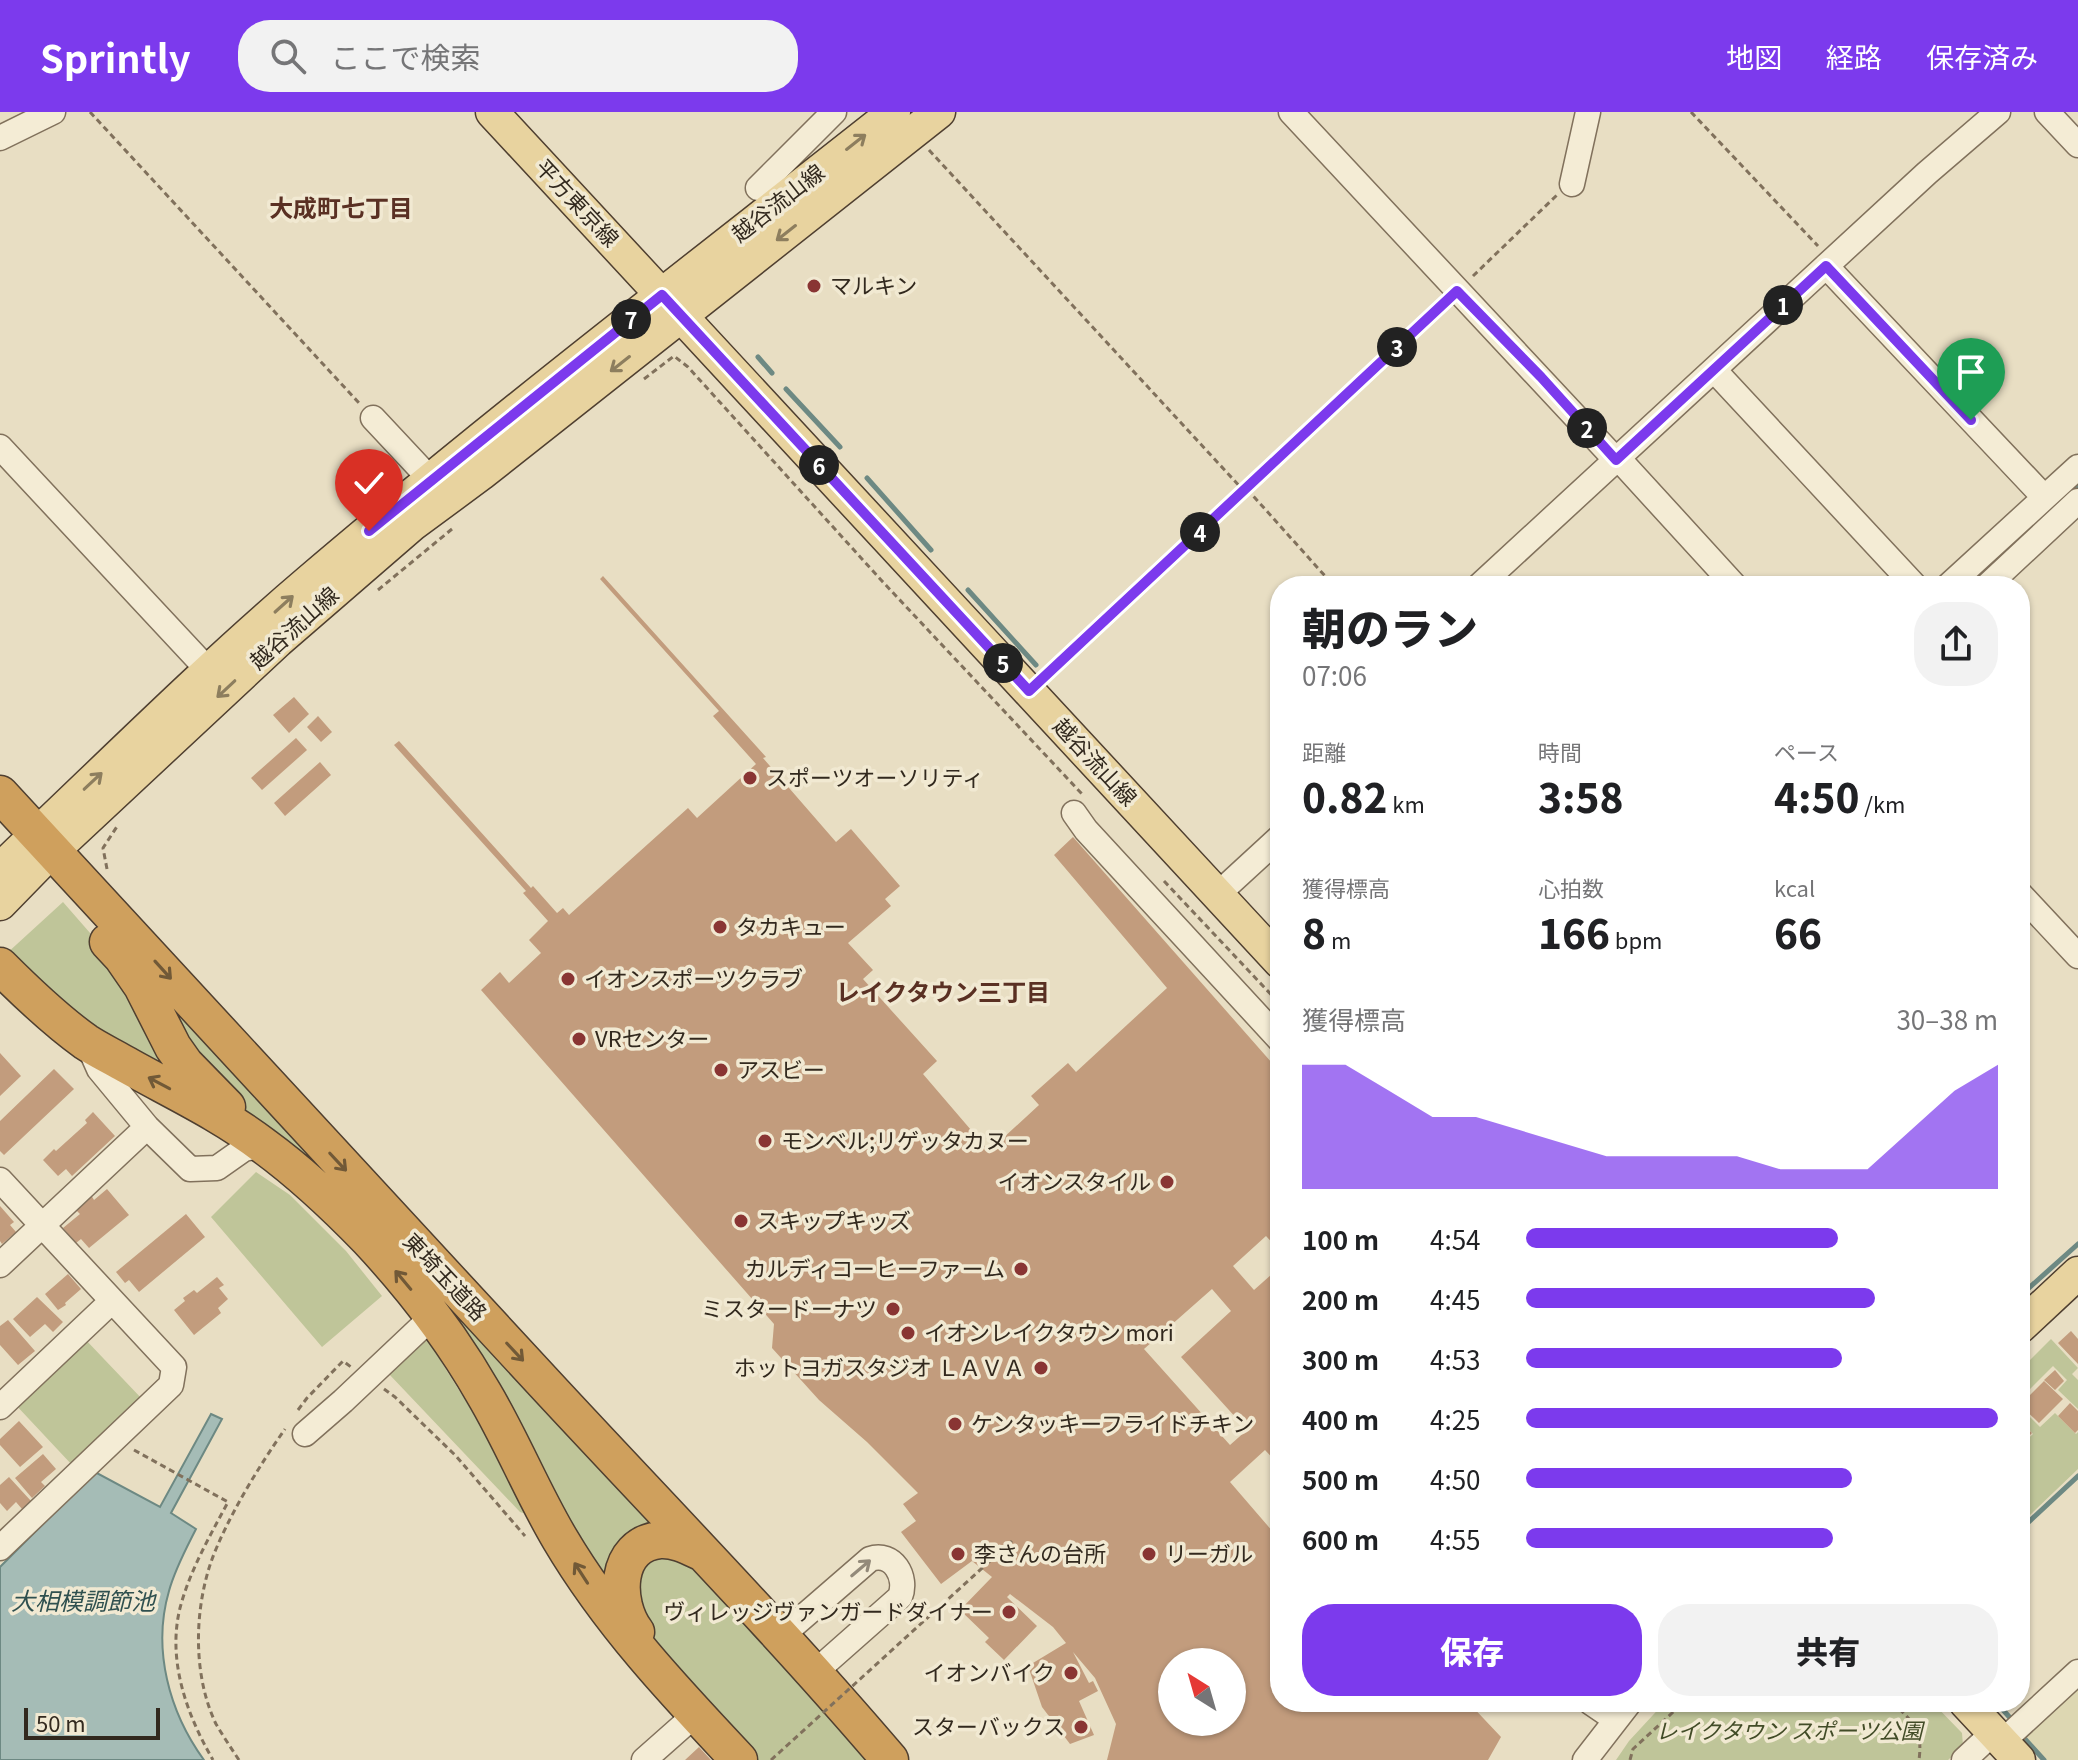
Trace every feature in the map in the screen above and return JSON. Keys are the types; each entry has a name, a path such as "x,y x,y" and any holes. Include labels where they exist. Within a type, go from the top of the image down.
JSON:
{"highway":[{"name":"東埼玉道路","path":"0,794 43,849 780,1637 822,1666 861,1709 890,1760"},
{"path":"43,849 142,986 185,1064 264,1145"},
{"name":"東埼玉道路","path":"0,966 41,1006 87,1042 195,1102 264,1145 369,1240 433,1316 485,1396 532,1490 587,1582 617,1624 739,1760"},
{"path":"689,1707 624,1612 621,1586 623,1572 632,1554 649,1543 674,1541 703,1553"},
{"path":"861,1709 866,1741 878,1760"}],"main road":[{"name":"平方東京線","path":"492,112 672,305"},
{"name":"越谷流山線","path":"0,904 43,849 209,671 308,582 431,480 672,305 903,122 939,112"},
{"name":"越谷流山線","path":"672,305 1270,951"},
{"name":"越谷流山線","path":"0,869 43,849 352,576 412,525 481,474 672,305"},
{"path":"2030,1318 2078,1273"},
{"path":"1974,1712 2005,1745"}],"street":[{"path":"0,138 53,112"},
{"path":"758,188 834,112"},
{"path":"1291,112 1726,576"},
{"path":"1572,184 1588,112"},
{"path":"1490,576 1927,173 1998,112"},
{"path":"2047,112 2078,145"},
{"path":"1829,263 2044,497"},
{"path":"1714,370 1906,576"},
{"path":"373,418 431,480"},
{"path":"0,447 209,671"},
{"path":"1959,576 2078,467"},
{"path":"1999,576 2073,515"},
{"path":"1080,805 1086,830 1270,1029"},
{"path":"1218,894 1270,846"},
{"path":"2030,905 2078,956"},
{"path":"87,1042 99,1069 147,1127 190,1169 217,1168 244,1149 264,1145"},
{"path":"0,1265 147,1127"},
{"path":"0,1180 174,1367 171,1385 5,1534"},
{"path":"0,1407 112,1301"},
{"path":"297,1427 367,1378 433,1316"},
{"path":"780,1637 870,1559 883,1557 892,1563 900,1570 903,1579 904,1588 900,1597 822,1666"},
{"path":"1964,1760 2005,1745 2078,1672"},
{"path":"644,1760 689,1707"},
{"path":"1585,1760 1621,1712"}],"path":[{"path":"90,112 373,418"},
{"path":"1691,112 1829,263"},
{"path":"903,122 1325,576"},
{"path":"1029,691 1572,184"},
{"path":"639,383 674,356 688,367 1080,805"},
{"path":"377,591 460,522"},
{"path":"108,872 103,848 118,825"},
{"path":"1161,878 1270,993"},
{"path":"298,1410 343,1361 395,1397 456,1456 530,1541 548,1543 560,1539"},
{"path":"239,1760 216,1723 203,1683 199,1639 205,1581 238,1506 297,1427"},
{"path":"114,1438 228,1502 189,1582 179,1610 176,1640 178,1670 186,1700 196,1731 213,1760"},
{"path":"771,1760 1012,1541"},
{"path":"822,1666 861,1709"},
{"path":"1630,1760 1633,1749 1673,1712"},
{"path":"1902,1712 1912,1722 1921,1740 1919,1760"}],"shaded area":[{"path":"2078,1685 2078,1760 2046,1760 2024,1736"}],"green space":[{"path":"63,902 111,957 206,1097 97,1035 5,955"},
{"path":"94,907 667,1529 610,1600 501,1404 291,1157 191,1057"},
{"path":"256,1172 290,1195 346,1251 382,1296 322,1347 211,1217"},
{"path":"84,1338 143,1400 73,1466 14,1403"},
{"path":"427,1339 482,1427 529,1515 520,1512 388,1373"},
{"path":"2051,1339 2078,1368 2072,1374 2078,1380 2078,1409 2058,1390 2067,1380 2053,1366 2030,1389 2030,1360"},
{"path":"2055,1413 2076,1434 2078,1432 2078,1469 2030,1515 2030,1437 2033,1434 2030,1417 2040,1427"},
{"path":"658,1552 698,1565 867,1760 753,1760 701,1705 667,1653 641,1623 638,1566"},
{"name":"レイクタウン スポーツ公園","path":"1656,1712 1942,1712 1962,1733 1963,1746 1948,1760 1616,1760"}],"water":[{"name":"大相模調節池","path":"211,1414 222,1419 171,1513 196,1529 171,1583 162,1635 163,1657 173,1701 181,1722 204,1760 0,1760 0,1567 95,1472 160,1507"}],"building":[{"path":"603,576 766,757 763,758 836,842 851,829 900,886 885,899 891,906 848,943 873,970 863,979 937,1061 923,1074 989,1151 1039,1105 1031,1096 1068,1063 1076,1072 1167,988 1054,855 1073,837 1270,1061 1270,1240 1266,1236 1233,1266 1254,1290 1270,1276 1270,1455 1265,1450 1230,1482 1270,1528 1270,1712 1477,1712 1501,1737 1488,1760 1107,1760 1116,1724 1095,1678 1073,1652 1089,1683 1093,1681 1098,1691 1079,1701 1094,1735 1070,1744 1042,1707 1028,1666 1066,1643 1053,1627 1010,1594 1007,1597 1037,1626 1004,1660 985,1642 989,1638 960,1610 992,1577 972,1561 941,1584 901,1532 916,1521 903,1504 918,1493 819,1400 772,1348 774,1324 481,990 500,972 509,983 541,953 529,940 548,921 523,893 526,891 394,745 399,741 531,888 533,886 557,913 563,908 569,915 688,808 697,818 756,764 713,716 719,711 600,579","holes":["1212,1289 1231,1311 1181,1357 1247,1430 1230,1445 1144,1349"]},
{"path":"294,697 309,714 289,733 273,715"},
{"path":"318,716 332,732 321,742 307,727"},
{"path":"296,738 307,750 262,790 251,778"},
{"path":"320,762 331,775 285,816 274,803"},
{"path":"0,1053 21,1076 0,1096"},
{"path":"54,1069 74,1089 4,1155 0,1151 0,1121"},
{"path":"93,1112 115,1136 72,1176 66,1169 58,1176 43,1160 87,1123 85,1120"},
{"path":"107,1189 129,1215 89,1248 81,1239 76,1243 63,1228 80,1214 75,1209 91,1195 94,1200"},
{"path":"0,1206 14,1222 10,1225 16,1232 2,1244 0,1241"},
{"path":"186,1214 205,1237 139,1292 129,1280 125,1283 116,1272"},
{"path":"68,1274 81,1289 58,1310 45,1294"},
{"path":"217,1277 224,1285 219,1288 228,1299 218,1308 221,1313 194,1335 174,1310 185,1301 183,1298 194,1290 197,1293"},
{"path":"37,1297 63,1322 53,1332 45,1324 30,1337 13,1319"},
{"path":"8,1320 35,1351 18,1365 0,1345 0,1326"},
{"path":"2071,1331 2078,1339 2078,1364 2058,1343"},
{"path":"2055,1370 2064,1381 2055,1390 2044,1380"},
{"path":"2044,1381 2063,1399 2039,1423 2030,1414 2030,1395"},
{"path":"2070,1403 2078,1411 2078,1430 2075,1433 2058,1416"},
{"path":"19,1421 43,1447 20,1467 0,1445 0,1439"},
{"path":"43,1454 56,1469 41,1482 45,1486 32,1498 15,1478"},
{"path":"9,1477 31,1501 22,1509 16,1502 7,1511 0,1503 0,1485"},
{"path":"699,1747 711,1760 685,1760"}],"waterway":[{"path":"758,357 772,373"},
{"path":"786,389 840,447"},
{"path":"867,478 931,550"},
{"path":"2069,494 2078,485"},
{"path":"968,590 1036,665"},
{"path":"2030,1287 2078,1244"},
{"path":"2030,1521 2078,1476"},
{"path":"2005,1712 2012,1720"},
{"path":"2024,1738 2044,1760"}],"place":[{"name":"マルキン","path":"814,286"},
{"name":"スポーツオーソリティ","path":"750,778"},
{"name":"タカキュー","path":"720,927"},
{"name":"イオンスポーツクラブ","path":"568,979"},
{"name":"VRセンター","path":"579,1039"},
{"name":"アスビー","path":"721,1070"},
{"name":"モンベル;リゲッタカヌー","path":"765,1141"},
{"name":"イオンスタイル","path":"1167,1182"},
{"name":"スキップキッズ","path":"741,1221"},
{"name":"カルディコーヒーファーム","path":"1021,1269"},
{"name":"ミスタードーナツ","path":"893,1309"},
{"name":"イオンレイクタウン mori","path":"908,1333"},
{"name":"ホットヨガスタジオ ＬＡＶＡ","path":"1041,1368"},
{"name":"ケンタッキーフライドチキン","path":"955,1424"},
{"name":"李さんの台所","path":"958,1554"},
{"name":"リーガル","path":"1149,1554"},
{"name":"ヴィレッジヴァンガードダイナー","path":"1009,1612"},
{"name":"イオンバイク","path":"1071,1673"},
{"name":"スターバックス","path":"1081,1727"}],"district":[{"name":"大成町七丁目","path":"341,209"},
{"name":"レイクタウン三丁目","path":"943,993"}],"route":[{"path":"369,531 662,295 1029,691 1457,291 1616,460 1826,266 1971,420"}]}
